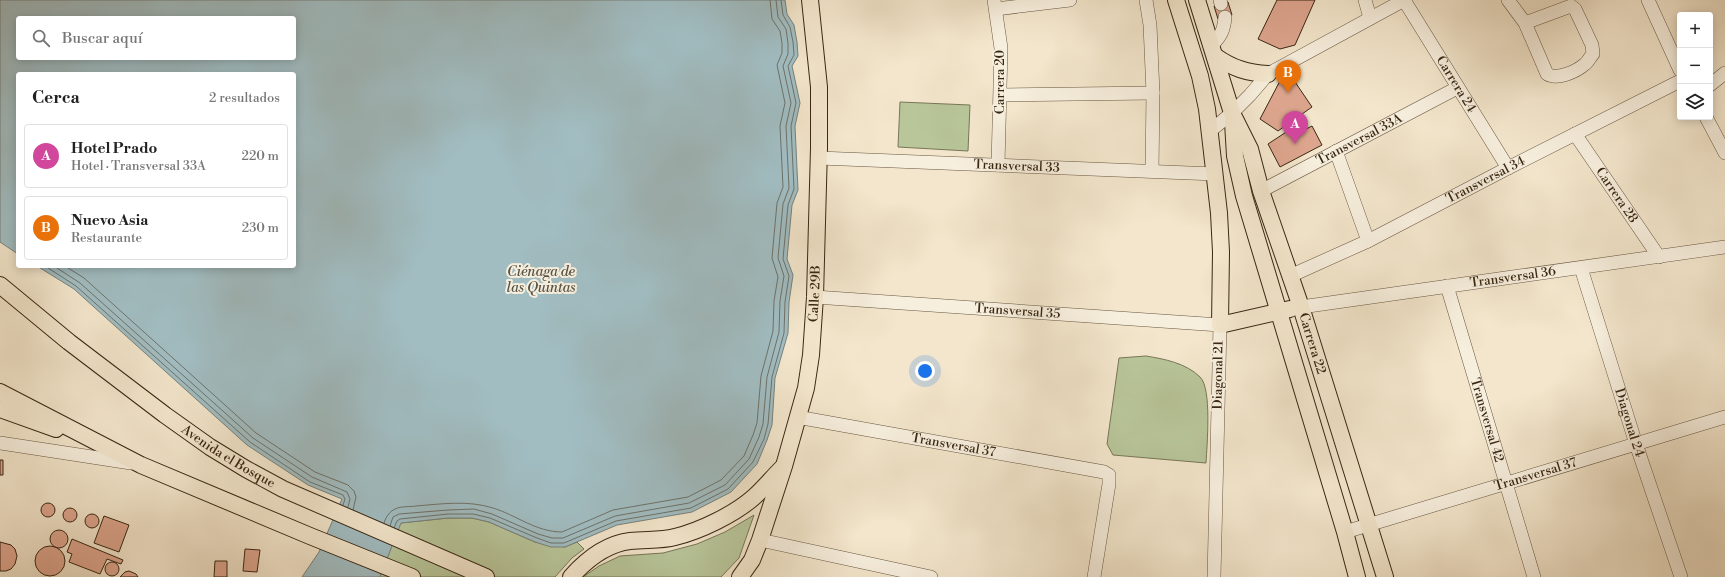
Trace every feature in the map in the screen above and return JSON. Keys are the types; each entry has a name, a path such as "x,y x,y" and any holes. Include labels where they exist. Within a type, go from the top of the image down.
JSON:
{"main road":[{"name":"Calle 29B","path":"741,576 752,560 760,540 784,466 807,382 811,356 815,297 819,158 819,87 810,0"},
{"path":"1176,0 1200,76 1210,131 1215,174 1268,212"},
{"name":"Carrera 22","path":"1197,0 1214,50 1232,113 1250,149 1261,190 1301,307 1385,577"},
{"path":"1214,50 1227,65 1240,70 1268,74"},
{"name":"Carrera 22","path":"1232,113 1236,156 1244,196 1345,532 1357,577"},
{"name":"Diagonal 21","path":"1215,174 1221,252 1220,325"},
{"name":"Avenida el Bosque","path":"0,285 69,342 210,446 246,469 283,489 486,577"},
{"path":"1220,325 1301,307"},
{"path":"0,392 29,405 97,443 141,464 310,536 412,577"},
{"path":"0,409 97,443"},
{"path":"571,577 582,565 596,554 612,546 629,541 658,540 674,537 692,531 730,513 753,498 784,466"}],"street":[{"path":"995,5 1070,0"},
{"path":"1146,0 1150,25 1153,93 1152,171"},
{"path":"1365,0 1370,18"},
{"path":"1210,131 1232,113 1268,74 1404,0"},
{"name":"Carrera 24","path":"1404,0 1457,88 1508,168"},
{"path":"1508,0 1524,23 1547,74 1560,77 1585,64 1593,54 1592,45 1575,9 1571,6 1524,23"},
{"path":"1650,1 1677,63"},
{"name":"Carrera 20","path":"995,5 1001,48 1001,95 998,165"},
{"path":"1214,50 1225,27 1225,17"},
{"path":"1713,82 1725,73"},
{"name":"Transversal 34","path":"1290,276 1368,240 1677,83"},
{"name":"Transversal 33A","path":"1261,190 1457,88"},
{"path":"1001,95 1153,93"},
{"path":"1708,120 1725,153"},
{"name":"Carrera 28","path":"1575,134 1659,256"},
{"path":"1336,151 1368,240"},
{"name":"Transversal 33","path":"819,158 1215,174"},
{"name":"Transversal 36","path":"1301,307 1725,247"},
{"name":"Diagonal 24","path":"1581,268 1636,444 1681,577"},
{"name":"Transversal 42","path":"1447,286 1534,577"},
{"name":"Transversal 35","path":"815,297 1220,325"},
{"name":"Diagonal 21","path":"1214,577 1220,325"},
{"name":"Transversal 37","path":"797,417 1104,472 1109,475 1109,484 1094,577"},
{"name":"Transversal 37","path":"1345,532 1725,417"},
{"path":"0,443 141,464"},
{"path":"760,540 931,577"}],"green space":[{"path":"900,102 970,105 968,151 898,147"},
{"path":"1146,356 1167,360 1182,365 1194,372 1204,383 1208,417 1206,463 1113,455 1107,444 1119,358"},
{"path":"754,515 739,558 721,577 583,577 599,566 620,556 663,553 697,544 725,532"},
{"path":"448,518 472,518 489,522 535,542 565,547 577,542 584,549 572,558 555,577 380,577 400,523"}],"water":[{"name":"Ciénaga de las Quintas","path":"0,0 785,0 787,14 794,25 798,56 792,66 800,103 795,126 798,190 792,205 787,259 793,275 789,302 788,333 775,378 772,425 757,464 731,492 692,512 617,525 565,547 551,547 535,542 489,522 472,518 448,518 401,523 380,577 302,577 319,552 342,499 308,485 247,445 74,289 40,268 296,268 296,72 16,72 16,253 0,242"}],"building":[{"path":"1277,0 1315,0 1295,45 1280,49 1258,39"},
{"path":"1228,2 1232,15 1218,19 1214,6"},
{"path":"1291,76 1312,107 1278,131 1260,119 1281,79"},
{"path":"1303,121 1306,129 1312,126 1322,145 1280,167 1268,144"},
{"path":"0,460 3,460 3,475 0,475"},
{"path":"48,503 53,505 55,510 53,515 48,517 43,515 41,510 43,505"},
{"path":"70,508 75,510 77,515 75,520 70,522 65,520 63,515 65,510"},
{"path":"92,514 97,516 99,521 97,526 92,528 87,526 85,521 87,516"},
{"path":"104,516 129,525 119,552 94,543"},
{"path":"59,530 65,533 68,539 65,545 59,548 53,545 50,539 53,533"},
{"path":"72,539 123,560 121,564 107,559 100,574 69,562 72,554 67,552"},
{"path":"0,542 11,545 15,549 17,556 15,564 11,569 6,571 0,571"},
{"path":"50,546 56,547 64,555 64,567 56,575 50,576 44,575 36,567 35,561 36,555 44,547"},
{"path":"245,549 260,550 257,572 243,571"},
{"path":"215,561 227,561 227,577 214,577"},
{"path":"112,562 117,564 119,569 117,574 112,576 107,574 105,569 107,564"},
{"path":"129,571 136,574 138,577 120,577 125,572"}],"place":[{"name":"Nuevo Asia","path":"1288,93"},
{"name":"Hotel Prado","path":"1295,144"}]}
